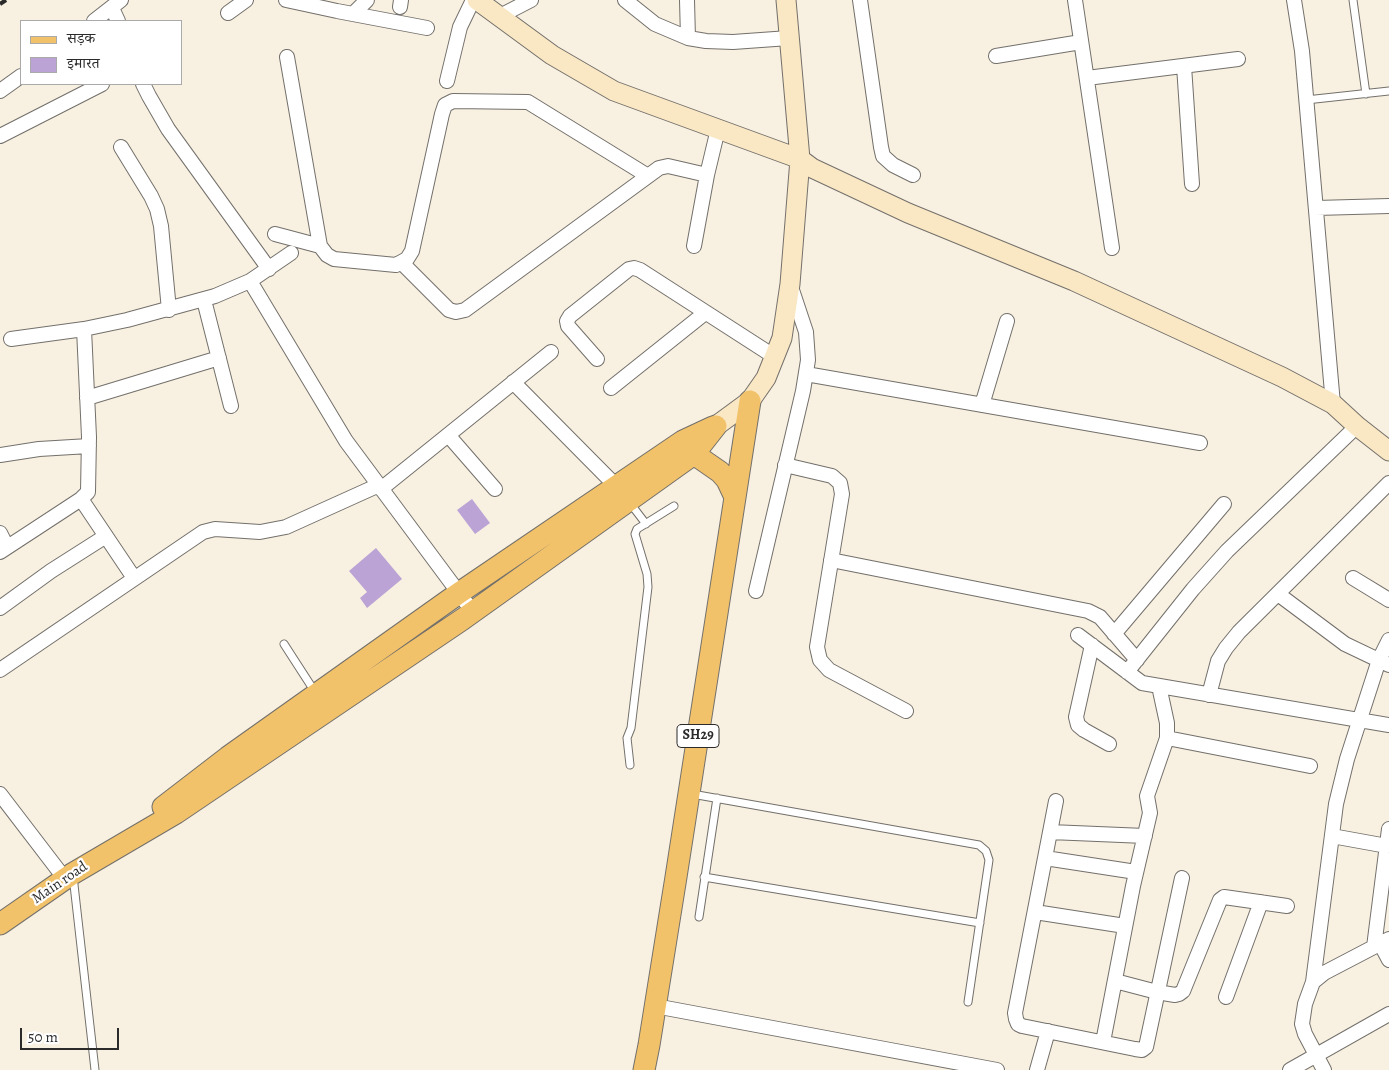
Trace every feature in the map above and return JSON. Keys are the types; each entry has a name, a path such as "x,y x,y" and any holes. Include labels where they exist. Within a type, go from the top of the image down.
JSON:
{"main road":[{"path":"477,0 552,55 614,91 800,159 812,168 908,213 1074,281 1282,377 1333,404 1357,426 1389,450"},
{"path":"122,844 176,813 473,612 622,493 683,441 716,426 750,401 766,378 776,357 782,338 790,284 800,159 786,0"},
{"name":"SH29","path":"644,1070 750,401"},
{"path":"122,844 168,802 458,593 622,493 694,454 716,426"},
{"path":"694,454 720,472 727,480 734,498"},
{"name":"Main road","path":"0,924 122,844"}],"street":[{"path":"228,13 246,0"},
{"path":"286,0 427,28"},
{"path":"353,14 367,0"},
{"path":"447,81 460,27 473,0"},
{"path":"500,16 530,0"},
{"path":"625,0 655,24 688,38 732,42 790,38"},
{"path":"687,0 688,38"},
{"path":"860,0 880,147 883,156 893,165 913,175"},
{"path":"1075,0 1112,248"},
{"path":"1294,0 1302,51 1333,404"},
{"path":"95,20 116,4"},
{"path":"116,4 118,20"},
{"path":"996,56 1081,42"},
{"path":"287,57 320,246 326,255 334,259 396,265 402,263 412,251 442,114 445,105 453,101 528,102 648,176"},
{"path":"1087,78 1238,59"},
{"path":"1184,66 1192,184"},
{"path":"0,91 20,77"},
{"path":"0,136 100,85"},
{"path":"144,85 168,128 269,269"},
{"path":"694,246 707,175 718,129"},
{"path":"120,147 151,196 157,210 161,226 169,310"},
{"path":"402,263 449,310 456,312 464,310 659,168 668,166 707,175"},
{"path":"1316,208 1389,206"},
{"path":"275,234 320,246"},
{"path":"11,339 84,329 204,300 250,281 291,253"},
{"path":"597,359 568,326 567,321 570,316 629,269 634,268 776,357"},
{"path":"250,281 346,441 473,612"},
{"path":"756,591 786,466 808,360 806,332 790,284"},
{"path":"204,300 231,406"},
{"path":"611,388 705,313"},
{"path":"982,405 1007,321"},
{"path":"0,533 4,549 81,499 88,492 89,446 84,329"},
{"path":"0,670 203,532 215,529 272,531 286,527 380,487 551,352"},
{"path":"87,398 219,358"},
{"path":"806,374 1200,443"},
{"path":"513,382 622,493"},
{"path":"1127,672 1227,551 1357,426"},
{"path":"448,435 495,489"},
{"path":"0,455 39,449 89,446"},
{"path":"786,466 832,476 840,483 842,494 817,647 820,660 829,670 906,711"},
{"path":"1209,695 1218,661 1239,632 1389,483"},
{"path":"81,499 134,578"},
{"path":"1114,634 1224,504"},
{"path":"0,608 50,571 106,536"},
{"path":"831,560 1088,611 1100,617 1137,660"},
{"path":"1352,578 1389,600"},
{"path":"1278,594 1345,644 1384,662"},
{"path":"1078,635 1142,683 1389,726"},
{"path":"1324,1070 1305,1034 1302,1024 1305,1004 1313,982 1336,804 1360,720 1384,662 1389,640"},
{"path":"1092,645 1076,716 1078,725 1109,744"},
{"path":"1103,1042 1136,872 1150,813 1147,796 1167,738 1167,723 1159,686"},
{"path":"1167,738 1310,766"},
{"path":"0,794 69,877"},
{"path":"1056,800 1016,1019 1018,1024 1135,1049 1142,1050 1146,1047 1182,878"},
{"path":"1389,829 1381,943 1389,960"},
{"path":"1050,832 1145,836"},
{"path":"1332,836 1387,846"},
{"path":"1045,858 1136,872"},
{"path":"1115,981 1175,995 1183,991 1220,900 1229,896 1287,906"},
{"path":"1226,997 1262,902"},
{"path":"1035,912 1125,926"},
{"path":"1313,982 1324,973 1381,943"},
{"path":"655,1006 997,1070"},
{"path":"1290,1070 1389,1014"},
{"path":"1037,1070 1048,1031"}],"lane":[{"path":"1354,0 1366,94"},
{"path":"1306,100 1389,91"},
{"path":"622,493 646,524"},
{"path":"630,766 627,738 631,728 648,587 647,574 635,534 637,529 674,506"},
{"path":"284,644 317,694"},
{"path":"689,793 979,845 986,850 989,860 968,1002"},
{"path":"699,917 717,798"},
{"path":"69,877 95,1070"},
{"path":"704,877 980,923"}],"building":[{"path":"472,499 490,523 475,534 457,510"},
{"path":"376,548 402,579 367,608 360,598 367,592 349,571"}],"railway":[{"path":"0,4 6,0"}]}
